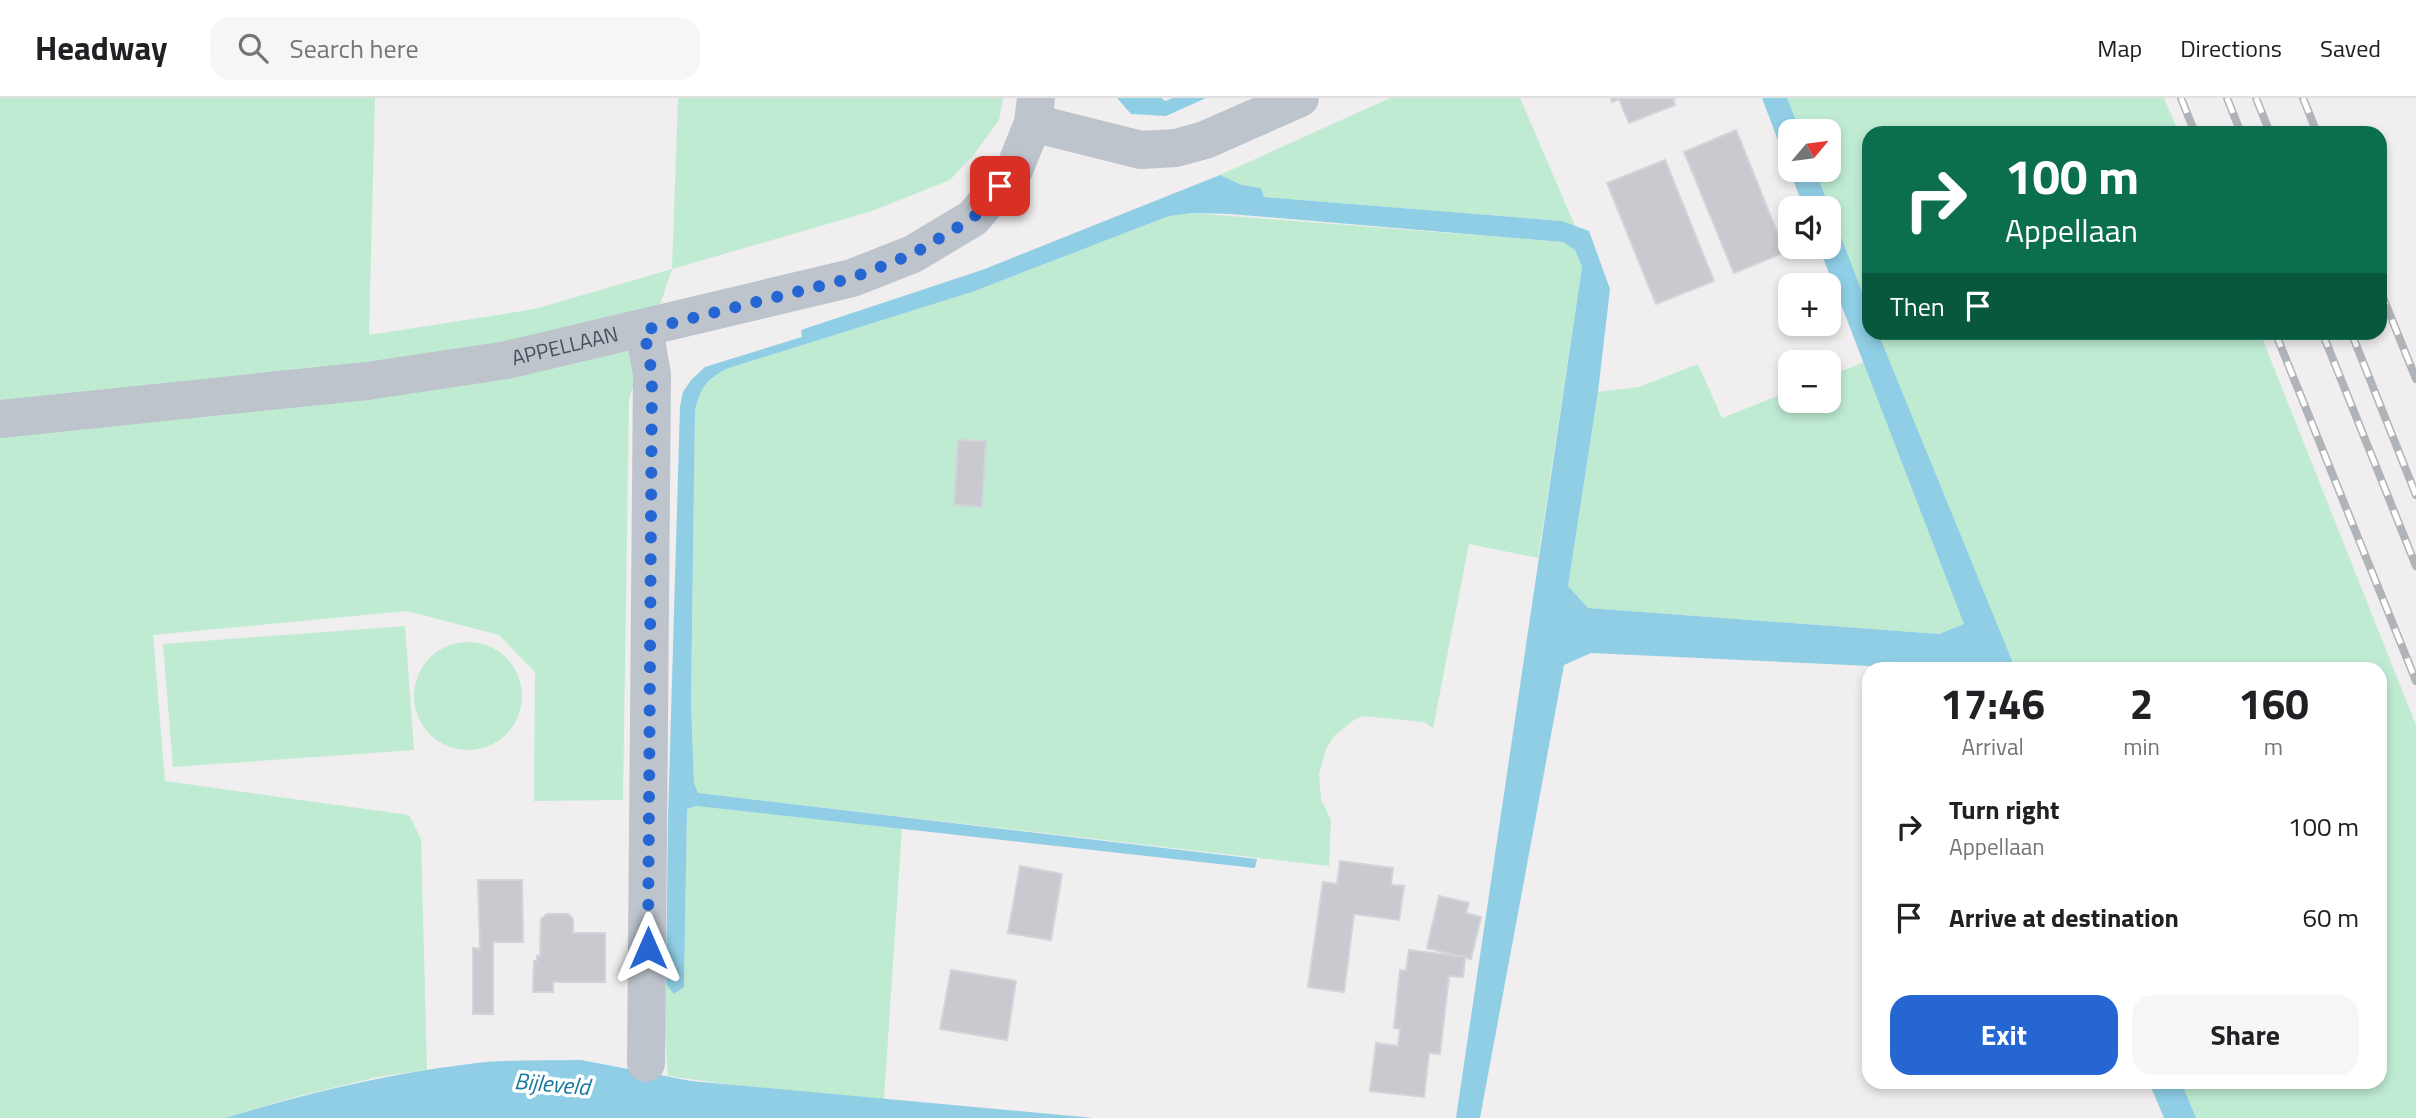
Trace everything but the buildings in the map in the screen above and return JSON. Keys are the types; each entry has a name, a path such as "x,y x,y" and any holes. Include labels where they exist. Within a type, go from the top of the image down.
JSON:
{"street":[{"path":"1035,110 1140,150 1176,148 1205,140 1300,98"},
{"name":"APPELLAAN","path":"0,419 367,382 507,360 644,330 852,278 913,254 973,218 1014,170 1035,110"},
{"path":"644,330 652,374 646,1063"}],"green space":[{"path":"0,98 375,98 369,335 535,309 672,269 629,399 623,800 534,801 535,672 499,635 407,611 153,635 165,781 409,815 421,839 427,1070 377,1077 225,1118 0,1118"},
{"path":"678,98 1003,98 999,120 975,153 950,180 872,211 672,269"},
{"path":"1390,98 1520,98 1575,226 1562,221 1264,197 1261,188 1242,185 1220,175"},
{"path":"1762,98 2164,98 2176,126 1862,126 1862,340 2263,340 2416,725 2416,1118 2164,1118 2152,1089 2387,1089 2387,662 1980,662 1964,624 1940,634 1588,608 1568,586 1598,392 1639,387 1698,364 1722,418 1778,396 1778,413 1841,413 1841,371 1864,362 1841,303 1841,273 1829,273 1824,259 1841,259 1841,196 1799,196 1794,182 1841,182 1841,119 1778,119 1778,140"},
{"path":"1193,213 1563,242 1575,250 1582,267 1538,558 1469,544 1433,728 1424,722 1363,716 1334,736 1326,749 1319,774 1321,799 1331,820 1329,866 698,793 694,783 691,703 695,410 705,385 726,369 972,292 1169,216"},
{"path":"405,626 414,750 173,767 163,644"},
{"path":"468,642 489,646 506,658 518,675 522,696 518,717 506,734 489,746 468,750 447,746 430,734 418,717 414,696 418,675 430,658 447,646"},
{"path":"696,806 902,828 884,1099 755,1088 668,1076 663,1008 666,984 674,993 684,987 687,809"}],"water":[{"path":"1117,98 1161,98 1165,101 1173,98 1206,98 1166,116 1131,114"},
{"path":"1762,98 1787,98 1795,119 1778,119 1778,140"},
{"path":"1220,175 1242,185 1261,188 1264,197 1562,221 1589,231 1610,289 1598,392 1568,586 1588,608 1939,634 1964,624 1841,304 1841,273 1829,273 1824,259 1841,259 1841,237 1862,292 1862,340 1881,340 2013,662 1862,662 1862,666 1591,653 1564,665 1480,1118 1456,1118 1582,267 1575,250 1563,242 1230,214 1193,213 1169,216 972,292 726,369 713,377 702,390 695,410 691,703 694,783 698,793 1257,859 1255,868 696,806 687,809 684,987 674,994 666,984 680,406 683,392 705,367 802,337 801,330 982,270"},
{"path":"1794,182 1820,182 1825,196 1799,196"},
{"name":"Bijleveld","path":"581,1060 691,1081 1094,1118 225,1118 285,1101 407,1073 496,1061"},
{"path":"2152,1089 2184,1089 2196,1118 2164,1118"}],"railway":[{"path":"2181,98 2192,126"},
{"path":"2227,98 2238,126"},
{"path":"2256,98 2267,126"},
{"path":"2303,98 2314,126"},
{"path":"2387,307 2416,379"},
{"path":"2278,340 2416,681"},
{"path":"2325,340 2416,566"},
{"path":"2354,340 2416,495"}],"route":[{"path":"648,948 652,374 644,330 852,278 913,254 973,218 1000,186"}]}
